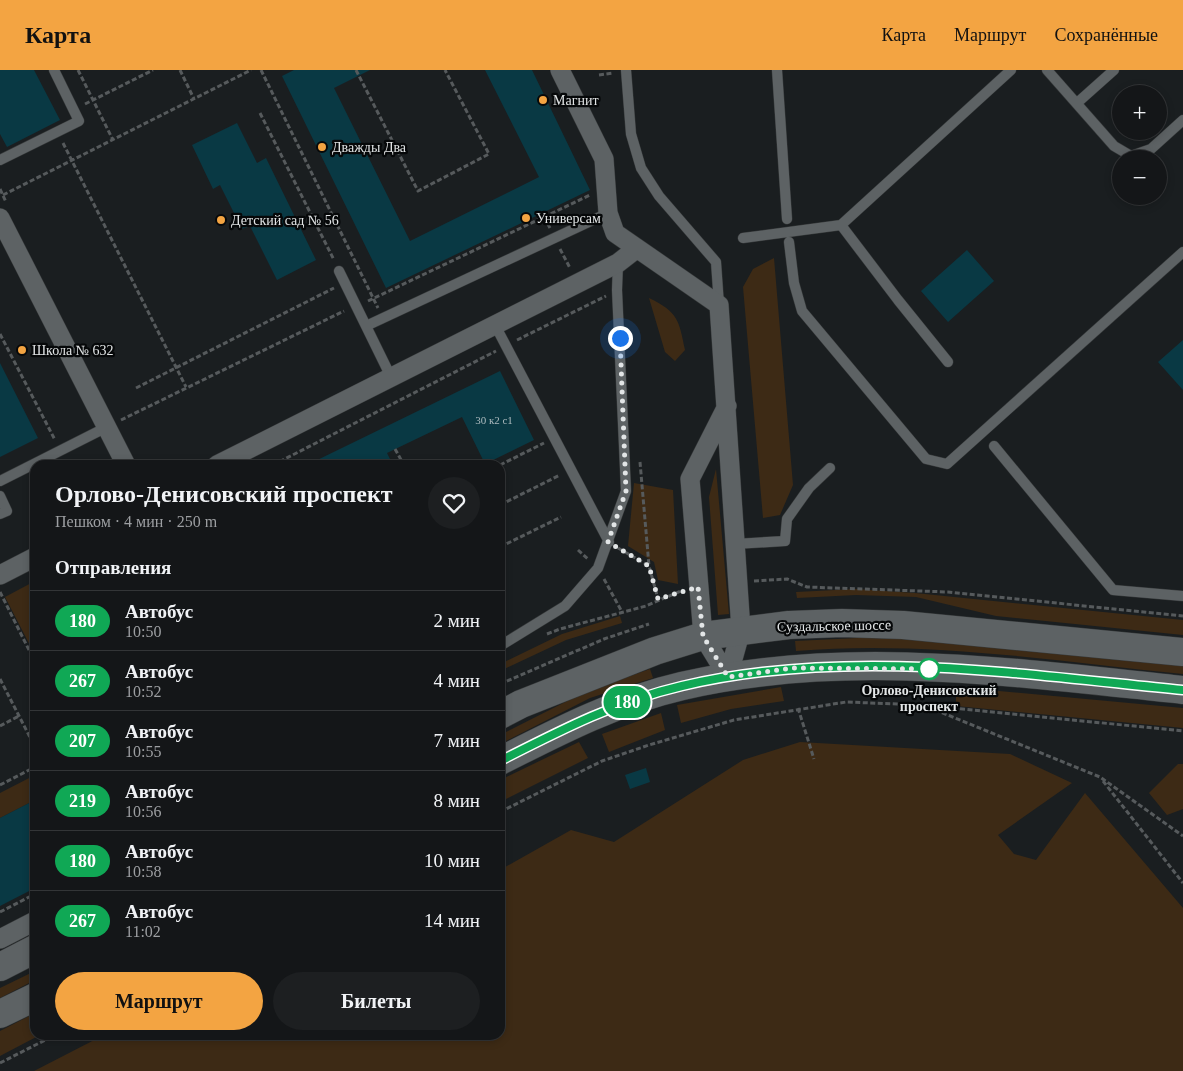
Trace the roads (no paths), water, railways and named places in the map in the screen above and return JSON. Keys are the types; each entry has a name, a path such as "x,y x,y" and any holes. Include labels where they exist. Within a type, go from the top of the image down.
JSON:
{"main road":[{"name":"Суздальское шоссе","path":"505,713 613,667 703,636 789,625 842,623 903,625 1183,652"},
{"path":"505,758 586,718 622,704 682,686 792,668 904,668 1022,675 1183,690"},
{"path":"0,967 30,952"},
{"path":"0,1014 30,999"}],"street":[{"path":"560,70 604,159 608,213 615,233 719,305 741,630 728,677"},
{"path":"0,218 111,424 124,460"},
{"path":"227,460 618,263 636,249"},
{"path":"727,405 690,478 703,636 728,677"},
{"path":"0,575 30,560"},
{"path":"0,939 30,924"}],"lane":[{"path":"0,160 79,120 54,70"},
{"path":"626,70 631,134 641,168 659,196 716,262 719,305"},
{"path":"777,70 787,219"},
{"path":"743,238 841,225 1011,70"},
{"path":"1047,70 1114,146 1131,156 1150,149 1183,120"},
{"path":"1077,103 1114,70"},
{"path":"366,326 608,213"},
{"path":"841,225 948,362"},
{"path":"789,242 794,283 802,311 926,459 947,464 1183,252"},
{"path":"505,643 565,606 598,568 626,491 617,290 618,263"},
{"path":"339,272 391,377"},
{"path":"495,325 608,542"},
{"path":"41,460 111,424"},
{"path":"994,446 1113,590 1183,596"},
{"path":"0,481 30,466"},
{"path":"735,544 785,541 787,519 810,488 830,468"},
{"path":"0,496 7,511 0,514"}],"place":[{"name":"Магнит","path":"543,100"},
{"name":"Дважды Два","path":"322,147"},
{"name":"Универсам","path":"526,218"},
{"name":"Детский сад № 56","path":"221,220"},
{"name":"Школа № 632","path":"22,350"},
{"name":"Орлово-Денисовский проспект","path":"929,669"}]}
